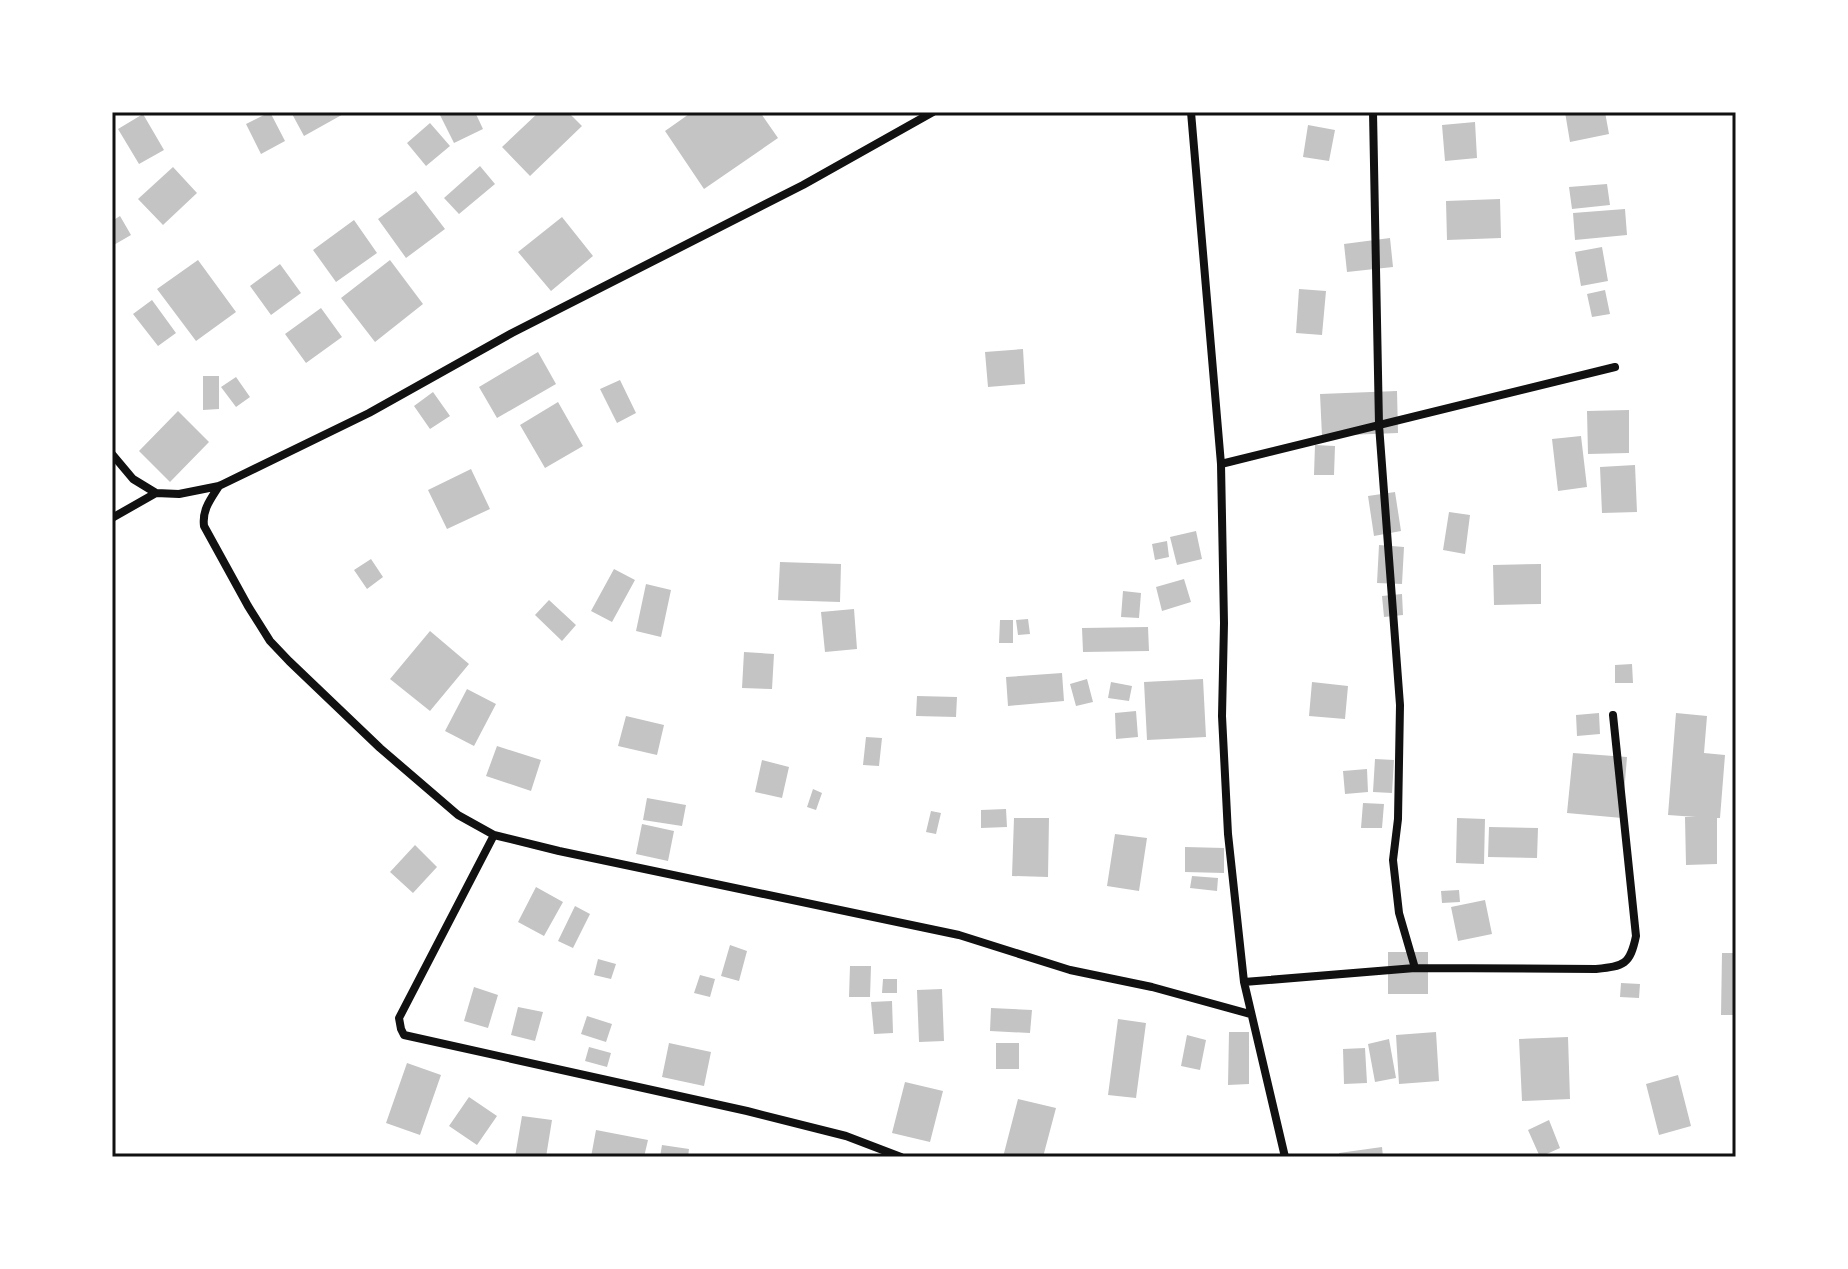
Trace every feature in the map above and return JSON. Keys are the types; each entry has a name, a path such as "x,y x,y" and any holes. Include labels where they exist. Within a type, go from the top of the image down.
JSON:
{"street":[{"path":"112,454 133,479 156,493 179,494 219,486 369,413 512,333 803,185 933,112"},
{"path":"1191,112 1221,464 1223,731 1228,834 1244,982 1285,1157"},
{"path":"1373,112 1379,425 1400,705 1398,819 1393,860 1399,913 1415,968"},
{"path":"1221,464 1615,367"},
{"path":"219,486 202,516 204,526 270,641 429,791 458,815 494,835 959,935 1070,970 1152,987 1250,1014"},
{"path":"112,518 156,493"},
{"path":"1244,982 1415,968 1596,969 1627,962 1636,936 1613,715"},
{"path":"494,835 399,1018 404,1035 775,1118 846,1136 901,1157"}],"building":[{"path":"270,112 285,141 261,154 246,124"},
{"path":"291,112 347,112 304,136"},
{"path":"445,112 475,112 483,129 454,143 440,115"},
{"path":"539,112 568,112 582,126 530,176 502,147"},
{"path":"692,112 760,112 778,138 704,189 665,131"},
{"path":"1565,112 1605,112 1609,134 1570,142"},
{"path":"143,114 164,150 139,164 118,129"},
{"path":"1475,122 1477,158 1445,161 1442,125"},
{"path":"430,123 450,146 426,166 407,143"},
{"path":"1308,125 1335,130 1329,161 1303,157"},
{"path":"480,166 495,184 459,214 444,198"},
{"path":"173,167 197,193 163,225 138,199"},
{"path":"1607,184 1610,205 1572,209 1569,187"},
{"path":"416,191 445,229 406,258 378,219"},
{"path":"1500,199 1501,238 1447,240 1446,201"},
{"path":"1625,209 1627,235 1575,240 1573,213"},
{"path":"120,216 131,235 112,246 112,221"},
{"path":"562,217 593,256 551,291 518,252"},
{"path":"354,220 377,253 336,282 313,250"},
{"path":"1390,238 1393,267 1347,272 1344,244"},
{"path":"1602,247 1608,281 1581,286 1575,252"},
{"path":"198,260 236,312 196,341 157,289"},
{"path":"390,260 423,304 375,342 341,298"},
{"path":"280,264 301,293 271,315 250,286"},
{"path":"1299,289 1326,291 1322,335 1296,333"},
{"path":"1605,290 1610,314 1592,317 1587,294"},
{"path":"152,300 176,333 158,346 133,314"},
{"path":"321,308 342,337 306,363 285,334"},
{"path":"1023,349 1025,384 988,387 985,352"},
{"path":"538,352 556,384 497,418 479,387"},
{"path":"203,376 219,376 219,409 203,410"},
{"path":"236,377 250,397 236,407 221,387"},
{"path":"620,380 636,413 617,423 600,389"},
{"path":"1397,391 1398,433 1322,436 1320,394"},
{"path":"433,392 450,416 430,429 414,406"},
{"path":"558,402 583,446 545,468 520,425"},
{"path":"1629,410 1629,453 1588,454 1587,411"},
{"path":"178,411 209,442 170,482 139,451"},
{"path":"1581,436 1587,487 1558,491 1552,439"},
{"path":"1315,445 1335,446 1334,475 1314,475"},
{"path":"1635,465 1637,512 1602,513 1600,467"},
{"path":"471,469 490,509 447,529 428,490"},
{"path":"1395,492 1401,531 1374,536 1368,496"},
{"path":"1449,512 1470,515 1465,554 1443,550"},
{"path":"1196,531 1202,559 1177,565 1170,537"},
{"path":"1167,541 1169,557 1155,560 1152,544"},
{"path":"1379,545 1404,547 1402,584 1377,583"},
{"path":"371,559 383,577 367,589 354,570"},
{"path":"780,562 841,564 840,602 778,600"},
{"path":"1541,564 1541,604 1494,605 1493,565"},
{"path":"614,569 635,580 612,622 591,611"},
{"path":"1184,579 1191,602 1162,611 1156,587"},
{"path":"646,584 671,590 661,637 636,631"},
{"path":"1123,591 1141,593 1139,618 1121,617"},
{"path":"1402,594 1403,615 1384,617 1382,596"},
{"path":"549,600 576,625 562,641 535,615"},
{"path":"854,609 857,649 825,652 821,612"},
{"path":"1028,619 1030,634 1018,635 1016,620"},
{"path":"1000,620 1013,620 1013,643 999,643"},
{"path":"1148,627 1149,651 1083,652 1082,628"},
{"path":"430,631 469,664 430,711 390,679"},
{"path":"744,652 774,654 772,689 742,688"},
{"path":"1632,664 1633,683 1615,683 1615,665"},
{"path":"1062,673 1064,701 1008,706 1006,677"},
{"path":"1087,679 1093,702 1076,706 1070,684"},
{"path":"1203,679 1206,737 1147,740 1144,682"},
{"path":"1111,682 1132,686 1129,701 1108,698"},
{"path":"1312,682 1348,686 1345,719 1309,716"},
{"path":"467,689 496,704 474,746 445,731"},
{"path":"917,696 957,697 956,717 916,716"},
{"path":"1136,711 1138,737 1116,739 1115,713"},
{"path":"1599,713 1600,734 1577,736 1576,715"},
{"path":"1676,713 1707,716 1704,753 1725,755 1720,818 1717,818 1717,864 1686,865 1685,817 1696,817 1668,815"},
{"path":"626,716 664,725 657,755 618,746"},
{"path":"866,737 882,738 879,766 863,765"},
{"path":"497,746 541,760 531,791 486,776"},
{"path":"1573,753 1627,757 1622,818 1567,813"},
{"path":"1375,759 1394,760 1392,793 1373,792"},
{"path":"762,760 789,767 782,798 755,792"},
{"path":"1367,769 1368,792 1345,794 1343,771"},
{"path":"813,789 822,793 816,810 807,807"},
{"path":"647,798 686,805 682,826 643,820"},
{"path":"1363,803 1384,804 1382,828 1361,828"},
{"path":"1006,809 1007,827 981,828 981,810"},
{"path":"931,811 941,813 936,834 926,832"},
{"path":"1014,818 1049,818 1048,877 1012,876"},
{"path":"1457,818 1485,819 1484,864 1456,863"},
{"path":"642,824 674,831 668,861 636,854"},
{"path":"1489,827 1538,828 1537,858 1488,857"},
{"path":"1115,834 1147,838 1139,891 1107,886"},
{"path":"415,845 437,867 413,893 390,872"},
{"path":"1185,847 1224,848 1224,873 1185,872"},
{"path":"1192,876 1218,878 1217,891 1190,888"},
{"path":"536,887 563,902 544,936 518,922"},
{"path":"1459,890 1460,902 1442,903 1441,891"},
{"path":"1485,900 1492,934 1458,941 1451,907"},
{"path":"575,906 590,914 573,948 558,941"},
{"path":"730,945 747,951 739,981 721,976"},
{"path":"1388,952 1428,952 1428,994 1388,994"},
{"path":"1722,953 1736,953 1736,1015 1721,1015"},
{"path":"598,959 616,964 611,979 594,975"},
{"path":"850,966 871,966 870,997 849,997"},
{"path":"700,975 715,979 710,997 694,993"},
{"path":"883,979 897,979 897,993 882,993"},
{"path":"1621,983 1640,984 1639,998 1620,997"},
{"path":"474,987 498,995 488,1028 464,1021"},
{"path":"942,989 944,1041 919,1042 917,990"},
{"path":"892,1001 893,1033 874,1034 871,1002"},
{"path":"518,1007 543,1012 535,1041 511,1035"},
{"path":"991,1008 1032,1010 1030,1033 990,1031"},
{"path":"587,1016 612,1024 606,1042 581,1034"},
{"path":"1118,1019 1146,1023 1136,1098 1108,1095"},
{"path":"1229,1032 1249,1032 1249,1084 1228,1085"},
{"path":"1436,1032 1439,1081 1399,1084 1396,1035"},
{"path":"1187,1035 1206,1040 1200,1070 1181,1066"},
{"path":"1568,1037 1570,1099 1522,1101 1519,1039"},
{"path":"1389,1039 1396,1078 1375,1082 1368,1044"},
{"path":"669,1043 711,1052 704,1086 662,1077"},
{"path":"996,1043 1019,1043 1019,1069 996,1069"},
{"path":"589,1047 611,1053 607,1067 585,1061"},
{"path":"1365,1048 1367,1083 1344,1084 1343,1049"},
{"path":"407,1063 441,1075 420,1135 386,1123"},
{"path":"1678,1075 1691,1126 1659,1135 1646,1084"},
{"path":"905,1082 943,1091 930,1142 892,1133"},
{"path":"469,1097 497,1116 477,1145 449,1126"},
{"path":"1018,1099 1056,1108 1043,1157 1003,1157"},
{"path":"522,1116 552,1120 546,1157 515,1157"},
{"path":"1549,1120 1560,1148 1540,1157 1528,1130"},
{"path":"596,1130 648,1140 644,1157 591,1157"},
{"path":"662,1145 689,1149 688,1157 660,1157"},
{"path":"1382,1147 1383,1157 1339,1157 1339,1153"}]}
